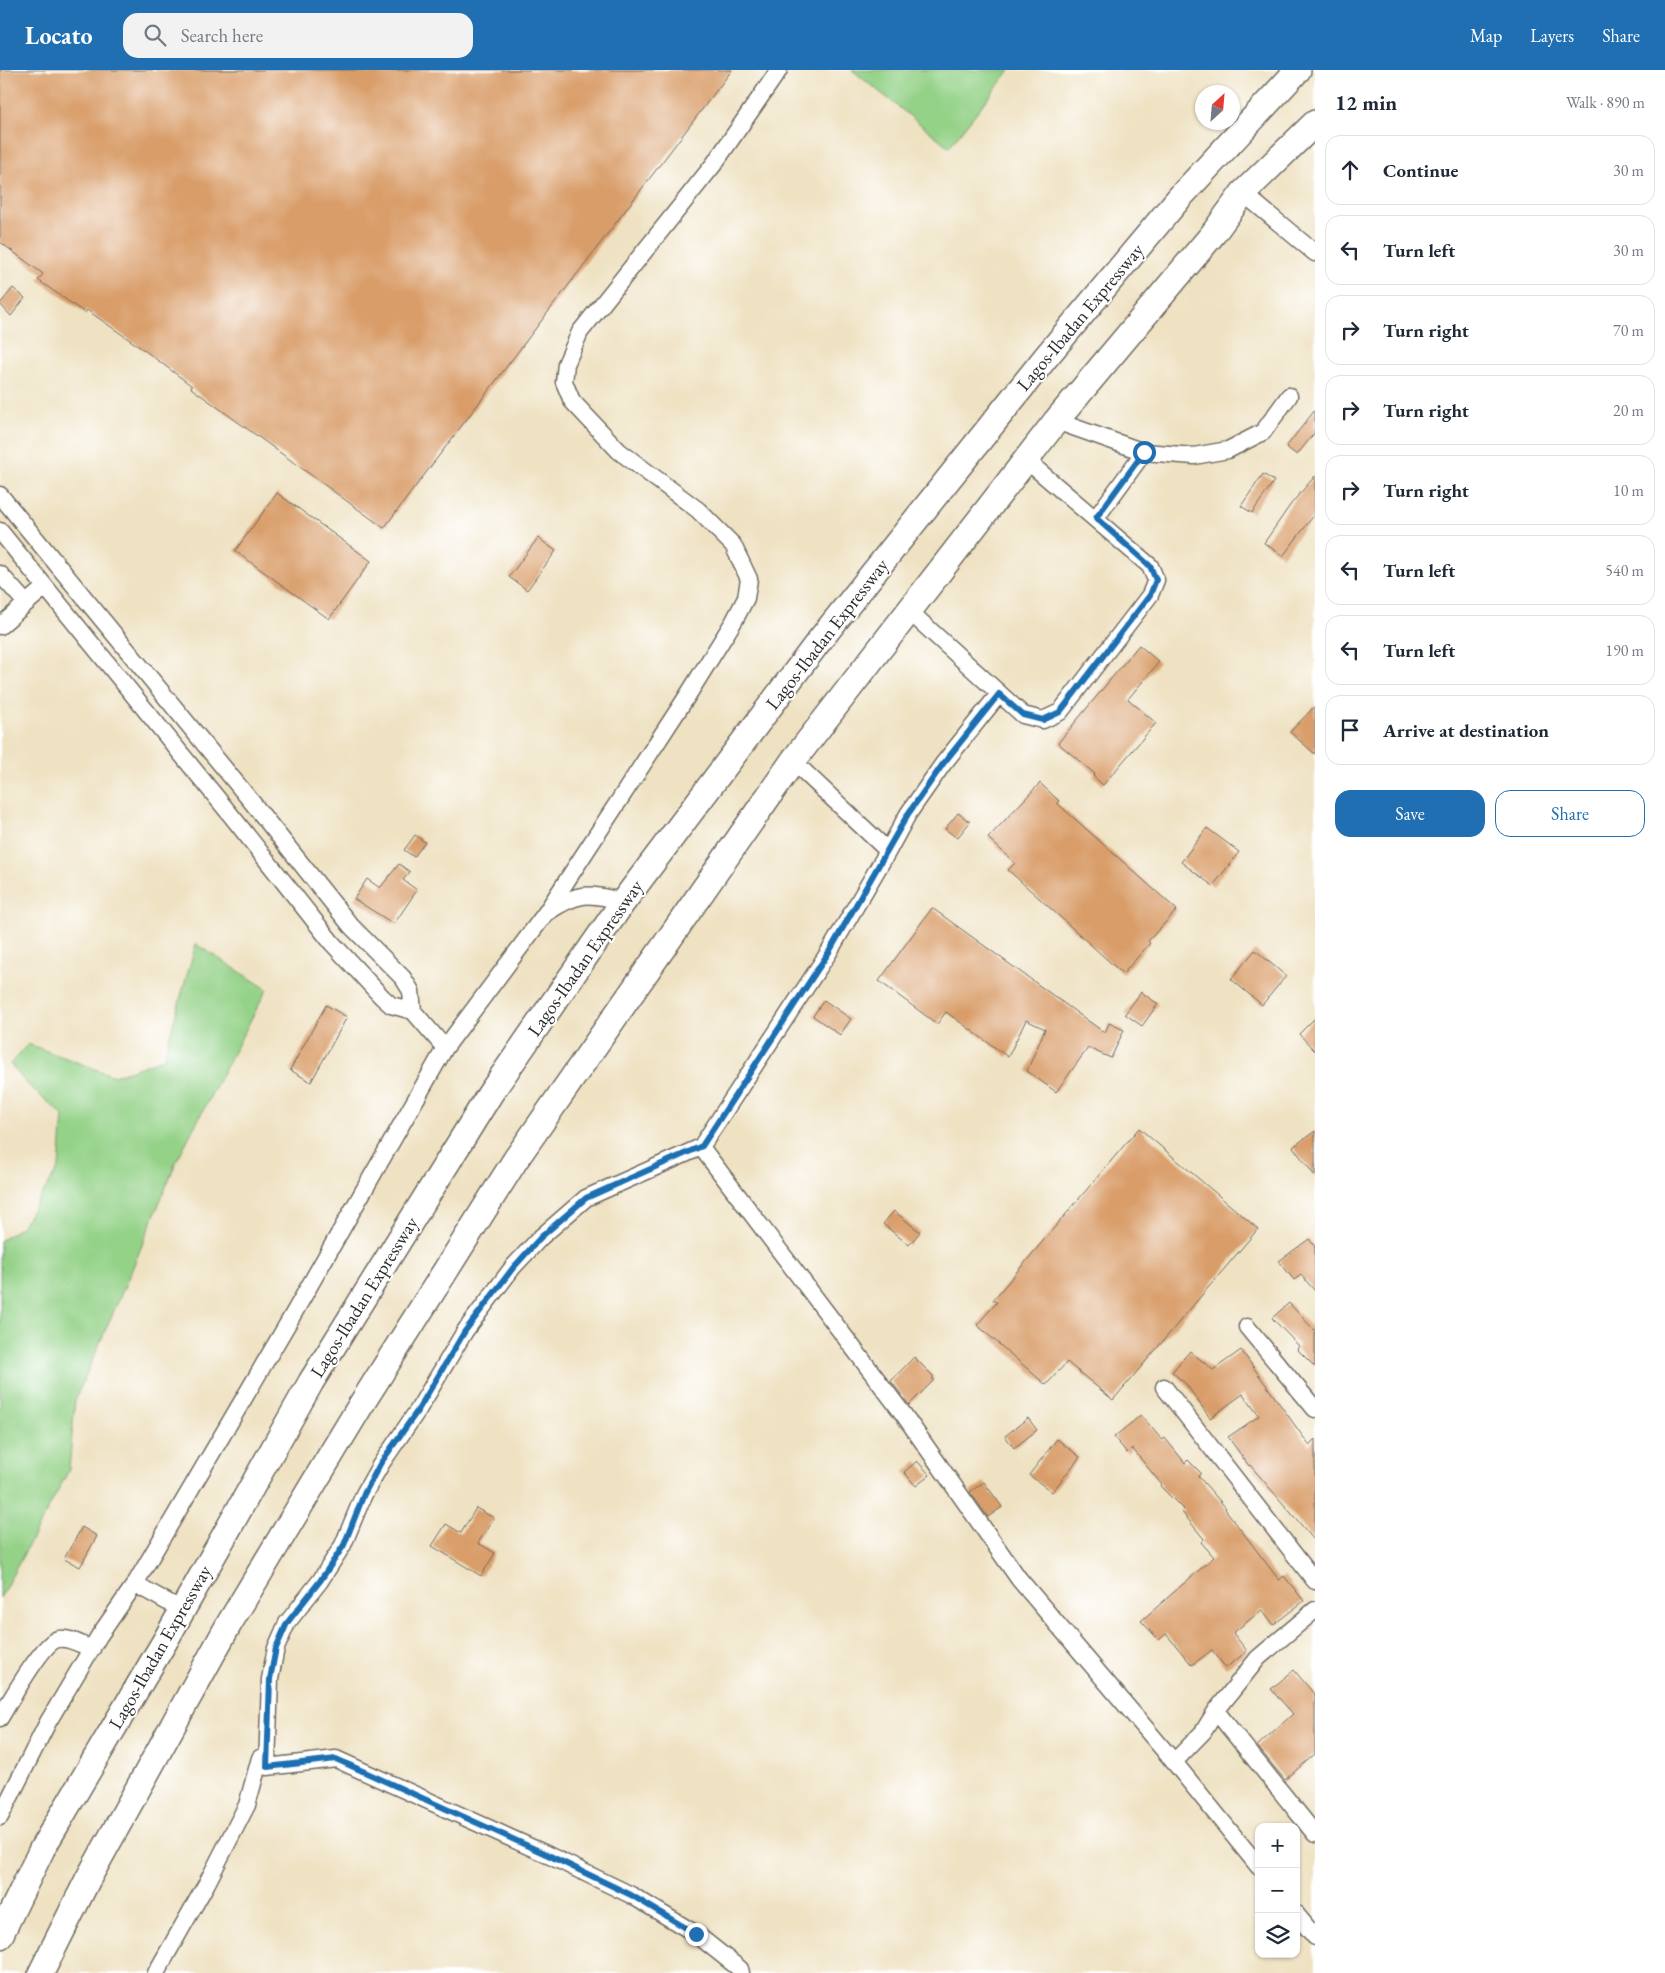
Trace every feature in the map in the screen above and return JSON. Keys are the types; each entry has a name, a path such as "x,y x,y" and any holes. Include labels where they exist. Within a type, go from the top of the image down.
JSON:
{"highway":[{"name":"Lagos-Ibadan Expressway","path":"0,1936 42,1850 182,1610 311,1382 490,1094 623,902 820,641 1046,357 1180,197 1298,70"},
{"path":"41,1973 88,1879 229,1624 359,1408 516,1159 793,761 1056,421 1213,234 1243,194 1311,135"}],"street":[{"path":"0,1817 48,1722 92,1649 135,1584 286,1326 445,1048 545,914 686,698 734,621 746,598 749,579 733,545 698,510 619,451 572,401 564,382 566,364 580,332 714,164 779,70"},
{"path":"1243,194 1315,253"},
{"path":"1056,421 1144,452 1194,456 1228,450 1263,432 1289,396"},
{"path":"1096,518 1144,452"},
{"path":"909,611 1023,715 1043,720 1060,712 1150,595 1156,580 1150,566 1026,460"},
{"path":"0,494 351,926 403,978 411,991 413,1011"},
{"path":"0,531 332,943 382,998 391,1005 413,1011 445,1048"},
{"path":"0,574 26,604"},
{"path":"0,626 45,587"},
{"path":"267,1767 270,1679 276,1648 287,1623 320,1581 344,1545 364,1494 380,1464 418,1410 465,1331 513,1268 541,1237 586,1198 702,1146 829,952 908,814 943,764 999,694"},
{"path":"793,761 888,851"},
{"path":"545,914 575,897 584,895 602,896 623,902"},
{"path":"702,1146 904,1415 1019,1579 1174,1762 1255,1862"},
{"path":"1247,1328 1315,1409"},
{"path":"1164,1387 1315,1581"},
{"path":"135,1584 182,1610"},
{"path":"1174,1762 1203,1732 1216,1711 1258,1658 1315,1610"},
{"path":"0,1718 44,1649 56,1639 69,1639 92,1649"},
{"path":"1216,1711 1315,1834"},
{"path":"156,1973 207,1883 247,1805 260,1758 267,1767"},
{"path":"267,1767 336,1759 548,1855 631,1895 696,1934 740,1969 741,1973"},
{"path":"1300,1919 1315,1937"}],"green space":[{"path":"852,70 1010,70 949,147"},
{"path":"196,944 267,989 177,1160 75,1400 69,1470 0,1598 0,1241 22,1226 59,1167 63,1115 28,1085 10,1064 28,1044 114,1076 163,1059"}],"building":[{"path":"0,70 732,70 384,528 191,388 192,386 144,350 87,310 85,313 38,280 43,274 0,242"},
{"path":"13,288 25,298 11,316 0,304"},
{"path":"1315,410 1315,432 1297,455 1286,447"},
{"path":"1263,474 1274,481 1252,513 1241,506"},
{"path":"1315,476 1315,514 1283,556 1264,543 1291,504"},
{"path":"277,493 371,561 329,619 235,551"},
{"path":"538,538 556,551 527,590 509,577"},
{"path":"1139,645 1159,662 1128,699 1156,723 1103,785 1093,776 1095,774 1058,743"},
{"path":"1315,706 1315,754 1290,732"},
{"path":"1040,783 1059,801 1057,803 1177,910 1148,941 1150,943 1123,974 1008,870 1015,863 988,838"},
{"path":"958,813 970,822 957,838 945,829"},
{"path":"1207,828 1239,852 1213,886 1181,862"},
{"path":"415,835 425,842 414,857 404,850"},
{"path":"399,864 410,872 403,880 417,890 394,924 354,899 367,879 380,888"},
{"path":"932,908 1105,1033 1109,1023 1124,1030 1111,1058 1088,1048 1056,1092 1027,1071 1045,1029 1026,1020 1008,1057 946,1012 937,1024 879,981"},
{"path":"1255,950 1286,976 1262,1005 1231,979"},
{"path":"1141,992 1158,1004 1142,1026 1125,1014"},
{"path":"824,1000 851,1019 840,1035 813,1016"},
{"path":"326,1005 347,1017 311,1082 290,1070"},
{"path":"1315,1018 1315,1051 1299,1034"},
{"path":"1139,1128 1258,1229 1113,1400 1067,1362 1046,1385 977,1325 997,1302 993,1300"},
{"path":"1315,1131 1315,1176 1293,1147"},
{"path":"894,1211 920,1232 909,1245 883,1224"},
{"path":"1309,1239 1315,1247 1315,1291 1301,1275 1294,1280 1279,1261"},
{"path":"1289,1303 1315,1331 1315,1367 1297,1349 1299,1346 1272,1318"},
{"path":"1241,1350 1309,1445 1315,1439 1315,1541 1249,1466 1228,1437 1259,1416 1243,1394 1210,1418 1186,1384 1172,1372 1190,1351 1213,1370"},
{"path":"914,1357 933,1376 933,1381 909,1405 891,1381"},
{"path":"1141,1415 1162,1440 1165,1438 1185,1463 1188,1460 1201,1473 1198,1476 1226,1508 1279,1580 1284,1576 1304,1601 1273,1625 1262,1610 1233,1633 1247,1651 1226,1668 1212,1650 1192,1665 1166,1634 1159,1640 1141,1621 1214,1557 1201,1542 1204,1539 1182,1512 1184,1510 1160,1486 1162,1485 1132,1448 1127,1453 1114,1437"},
{"path":"1028,1418 1037,1430 1014,1448 1005,1436"},
{"path":"1057,1439 1080,1457 1052,1492 1029,1475"},
{"path":"917,1461 930,1475 916,1486 904,1472"},
{"path":"984,1482 1002,1507 988,1517 970,1492"},
{"path":"476,1508 494,1518 478,1543 495,1553 481,1576 432,1546 446,1524 461,1533"},
{"path":"82,1527 97,1536 80,1567 64,1559"},
{"path":"1294,1670 1315,1695 1315,1754 1285,1780 1257,1746 1293,1714 1271,1689"}],"route":[{"path":"696,1934 631,1895 548,1855 336,1759 267,1767 270,1679 276,1648 287,1623 320,1581 344,1545 364,1494 380,1464 418,1410 465,1331 513,1268 541,1237 586,1198 702,1146 829,952 908,814 943,764 999,694 1023,715 1043,720 1060,712 1150,595 1156,580 1150,566 1096,518 1144,452"}]}
